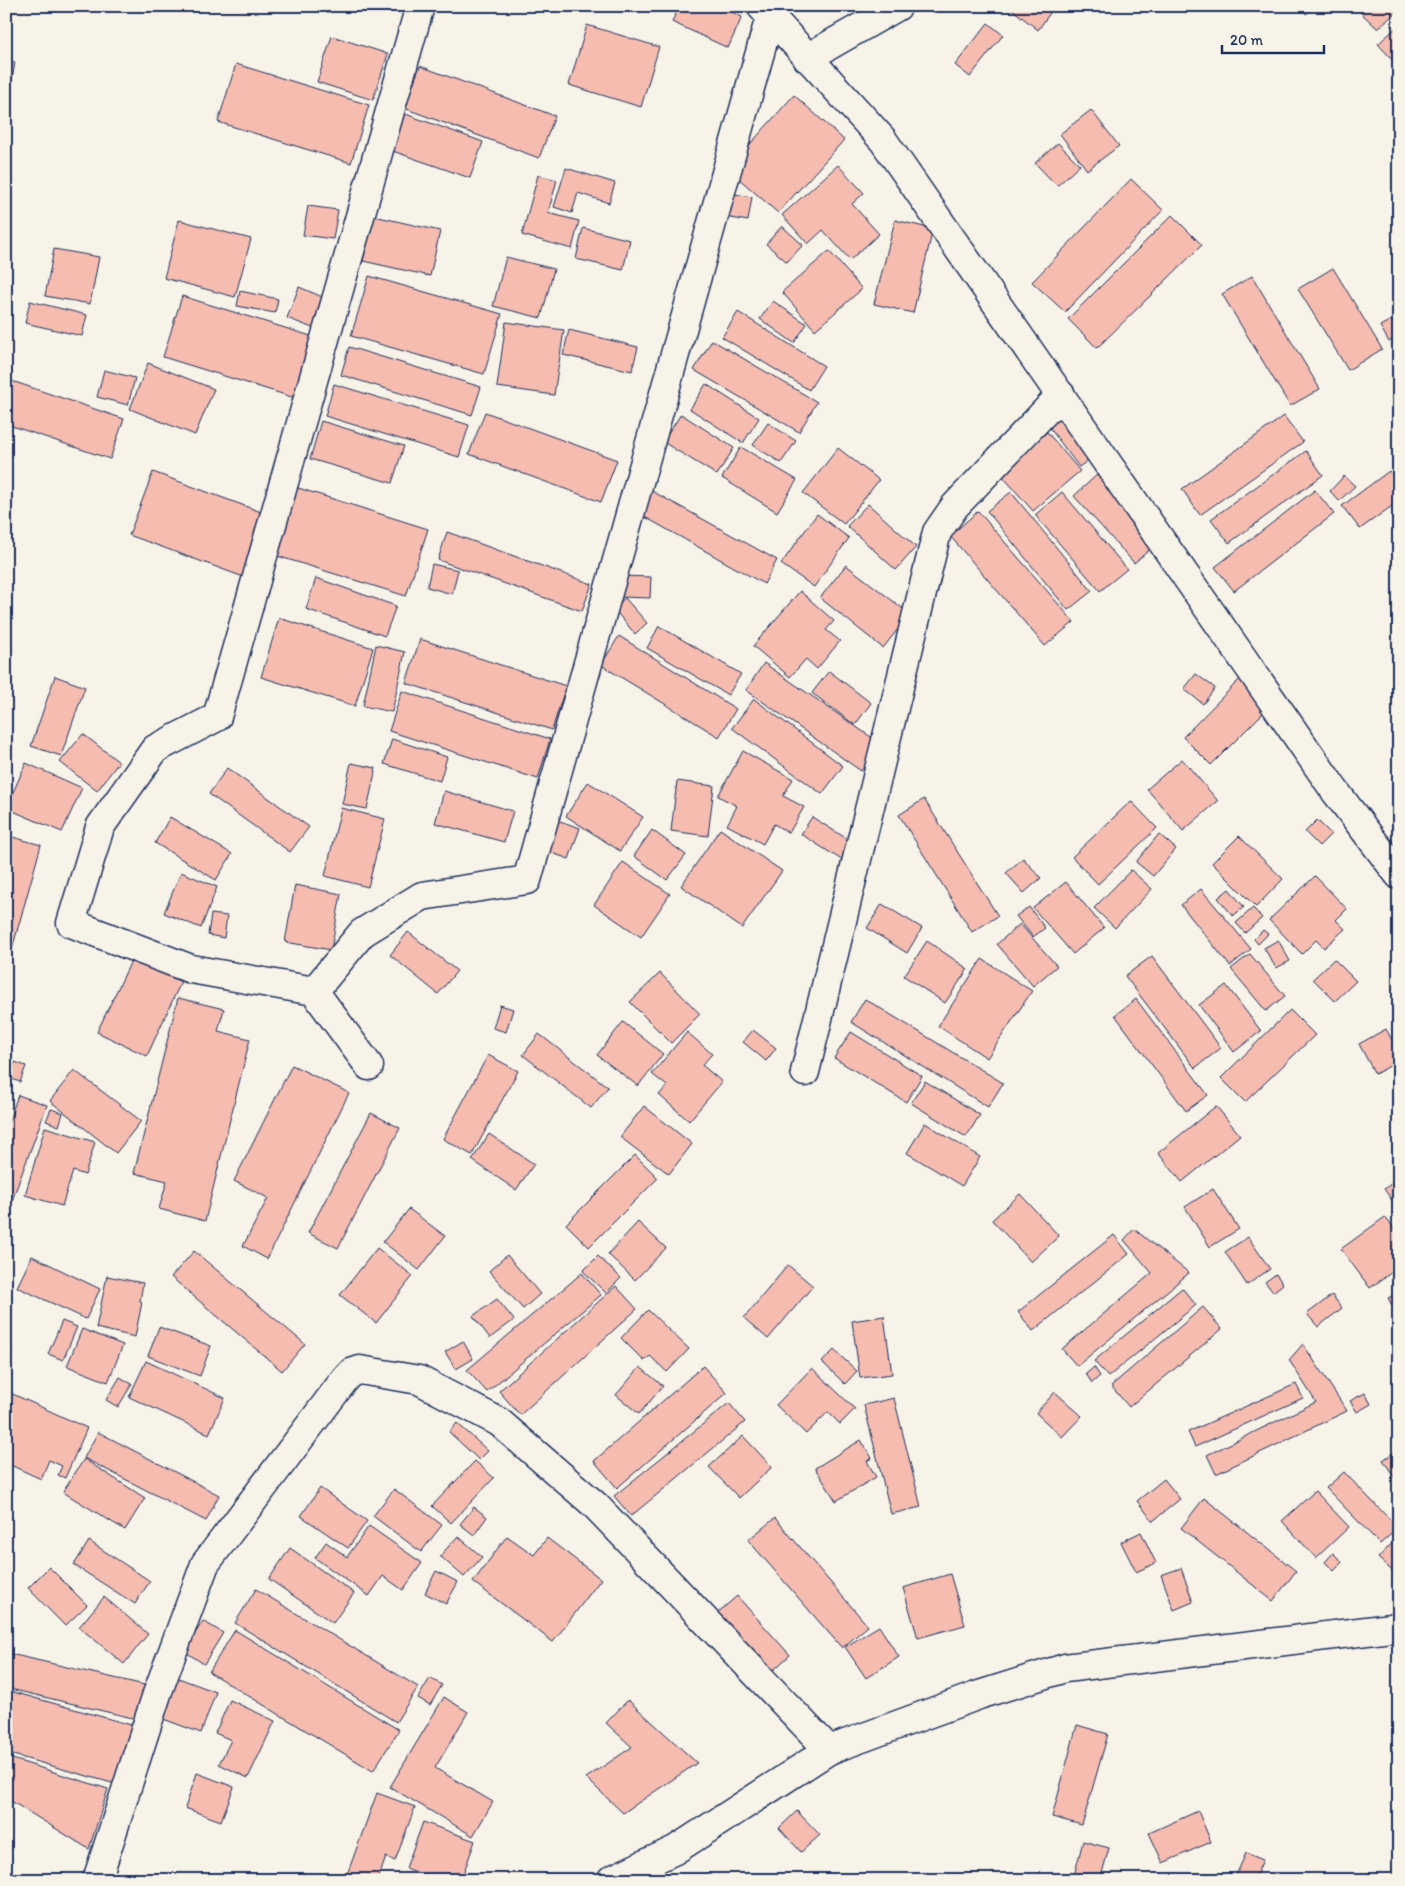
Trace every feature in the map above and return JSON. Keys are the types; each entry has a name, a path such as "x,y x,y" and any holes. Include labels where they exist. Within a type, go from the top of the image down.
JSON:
{"street":[{"path":"368,1066 314,991 191,969 71,923 100,827 155,749 217,717 420,6"},
{"path":"807,58 898,6"},
{"path":"314,991 362,933 422,896 526,880 765,12"},
{"path":"765,12 883,140 1335,791 1399,875"},
{"path":"805,1072 936,532 955,506 1061,395"},
{"path":"97,1880 157,1694 205,1564 342,1383 351,1373 360,1370 419,1380 499,1422 595,1505 829,1750"},
{"path":"611,1880 674,1850 829,1750 979,1695 1065,1668 1399,1627"}],"building":[{"path":"679,6 719,6 742,17 728,48 672,22"},
{"path":"1008,6 1055,6 1038,30"},
{"path":"1301,6 1317,6 1306,14"},
{"path":"1366,6 1399,6 1399,9 1378,29 1360,12"},
{"path":"988,23 1003,35 970,77 955,65"},
{"path":"587,25 659,47 641,107 569,85"},
{"path":"1399,25 1399,67 1378,44"},
{"path":"332,36 388,54 373,100 317,82"},
{"path":"6,60 15,62 6,117"},
{"path":"236,64 369,105 351,163 218,122"},
{"path":"420,66 555,116 539,158 404,108"},
{"path":"794,95 844,140 778,213 728,169"},
{"path":"1091,110 1119,146 1087,170 1060,134"},
{"path":"397,111 483,142 470,178 384,148"},
{"path":"1058,143 1080,165 1057,186 1035,163"},
{"path":"838,165 864,193 852,204 879,234 850,260 823,230 808,244 782,215"},
{"path":"566,168 615,183 609,203 578,193 572,213 554,207"},
{"path":"538,175 557,180 548,213 579,221 572,249 522,235"},
{"path":"1131,179 1163,210 1065,312 1032,282"},
{"path":"729,193 752,197 748,221 725,217"},
{"path":"308,206 338,210 333,239 303,235"},
{"path":"1172,215 1202,245 1097,348 1068,319"},
{"path":"374,216 440,231 430,276 363,261"},
{"path":"179,220 251,239 235,297 164,278"},
{"path":"895,220 933,229 913,313 874,304"},
{"path":"782,226 803,245 787,262 766,244"},
{"path":"583,228 630,240 623,270 576,259"},
{"path":"54,249 99,257 90,304 45,296"},
{"path":"829,251 862,289 815,330 782,292"},
{"path":"506,257 554,269 541,318 493,306"},
{"path":"1333,268 1382,349 1348,370 1298,289"},
{"path":"369,276 502,314 484,374 351,336"},
{"path":"1252,276 1320,389 1290,406 1222,294"},
{"path":"299,287 332,301 320,331 287,318"},
{"path":"240,291 278,299 275,313 237,306"},
{"path":"182,296 314,337 295,398 163,357"},
{"path":"30,301 87,315 82,336 25,323"},
{"path":"773,301 807,324 794,343 760,319"},
{"path":"738,312 824,366 809,390 722,337"},
{"path":"1391,320 1399,336 1389,342 1380,326"},
{"path":"506,322 564,330 554,395 497,387"},
{"path":"569,330 638,347 632,371 563,355"},
{"path":"712,340 817,402 799,432 694,370"},
{"path":"349,347 481,387 472,415 341,375"},
{"path":"148,363 214,389 195,435 130,409"},
{"path":"104,370 135,378 128,405 97,397"},
{"path":"6,379 124,419 110,459 6,424"},
{"path":"334,384 469,425 459,457 325,416"},
{"path":"706,384 759,418 743,443 690,409"},
{"path":"485,412 617,460 601,502 469,454"},
{"path":"681,414 734,448 717,475 663,442"},
{"path":"1067,414 1097,454 1079,467 1049,427"},
{"path":"1284,416 1303,442 1200,515 1182,489"},
{"path":"321,421 404,446 392,483 310,459"},
{"path":"768,423 796,441 781,463 753,445"},
{"path":"1047,432 1080,471 1033,511 999,472"},
{"path":"741,447 797,480 777,512 722,478"},
{"path":"838,448 879,480 844,524 803,493"},
{"path":"1306,451 1323,475 1229,543 1211,519"},
{"path":"1389,471 1399,483 1399,501 1360,529 1342,506"},
{"path":"153,472 272,516 249,579 129,535"},
{"path":"1100,472 1161,540 1134,563 1074,496"},
{"path":"1344,476 1355,486 1339,501 1330,491"},
{"path":"295,487 428,529 406,596 274,555"},
{"path":"650,490 777,560 764,584 636,512"},
{"path":"1315,490 1334,514 1234,591 1215,567"},
{"path":"1011,492 1092,591 1068,610 987,511"},
{"path":"1062,492 1127,569 1100,591 1035,515"},
{"path":"868,504 916,547 896,570 847,526"},
{"path":"978,511 1074,622 1045,646 950,536"},
{"path":"817,514 849,538 814,587 781,564"},
{"path":"1399,515 1399,534 1392,518"},
{"path":"447,532 592,584 582,611 438,560"},
{"path":"432,564 458,570 452,594 427,587"},
{"path":"846,565 910,614 883,648 820,598"},
{"path":"622,576 651,577 650,598 621,597"},
{"path":"316,578 396,606 385,636 306,609"},
{"path":"800,591 834,621 826,630 840,641 817,669 806,659 790,677 753,646"},
{"path":"625,598 647,623 635,634 613,608"},
{"path":"279,618 373,648 355,706 261,677"},
{"path":"659,626 741,674 728,695 647,648"},
{"path":"619,636 736,709 719,737 601,665"},
{"path":"420,639 566,686 552,730 406,683"},
{"path":"376,645 405,652 392,712 363,706"},
{"path":"764,663 881,744 861,771 746,690"},
{"path":"829,671 871,703 855,725 812,693"},
{"path":"1196,674 1215,688 1203,704 1184,689"},
{"path":"55,676 85,687 61,756 31,746"},
{"path":"1241,678 1270,706 1211,765 1183,737"},
{"path":"402,691 550,739 538,779 389,731"},
{"path":"754,699 843,766 822,794 732,728"},
{"path":"83,734 119,762 97,791 60,762"},
{"path":"392,739 447,757 440,781 384,764"},
{"path":"743,751 793,779 783,796 804,807 789,833 774,824 763,844 727,825 737,806 718,796"},
{"path":"1182,759 1218,801 1183,831 1147,789"},
{"path":"26,763 82,788 62,832 6,808"},
{"path":"351,763 376,768 367,809 342,804"},
{"path":"227,768 309,827 290,852 209,794"},
{"path":"677,781 714,786 708,836 671,831"},
{"path":"588,782 643,817 620,851 566,816"},
{"path":"444,791 513,811 504,842 435,823"},
{"path":"924,799 998,916 972,932 899,815"},
{"path":"1131,801 1157,828 1098,884 1072,857"},
{"path":"341,808 385,819 368,887 325,876"},
{"path":"170,817 232,854 216,880 155,843"},
{"path":"812,817 860,847 848,864 801,834"},
{"path":"557,820 580,828 569,859 546,851"},
{"path":"1317,820 1331,834 1319,846 1305,832"},
{"path":"720,829 782,871 742,928 681,886"},
{"path":"652,830 686,855 667,880 634,856"},
{"path":"1159,834 1176,849 1153,876 1136,862"},
{"path":"9,836 41,845 9,960 6,959 6,847"},
{"path":"1239,836 1283,879 1256,907 1212,863"},
{"path":"1023,858 1041,878 1024,893 1006,873"},
{"path":"623,862 670,894 641,937 594,905"},
{"path":"1131,870 1152,889 1115,928 1094,908"},
{"path":"181,872 217,887 201,928 164,913"},
{"path":"1315,876 1347,909 1336,920 1345,929 1324,948 1316,940 1302,954 1269,920"},
{"path":"1066,882 1104,928 1073,954 1033,908"},
{"path":"295,885 341,894 331,950 285,942"},
{"path":"1201,889 1251,949 1230,966 1181,905"},
{"path":"1229,889 1244,907 1233,916 1218,898"},
{"path":"882,904 922,928 907,953 867,928"},
{"path":"1029,907 1045,928 1033,937 1016,916"},
{"path":"1253,908 1262,918 1245,933 1236,923"},
{"path":"211,914 227,916 224,938 208,935"},
{"path":"1020,924 1057,966 1033,986 997,944"},
{"path":"1263,930 1268,934 1258,944 1254,939"},
{"path":"408,932 457,971 438,994 390,955"},
{"path":"1278,940 1290,961 1276,968 1264,948"},
{"path":"927,941 968,969 945,1003 904,976"},
{"path":"1250,954 1285,996 1266,1011 1231,969"},
{"path":"1152,956 1221,1048 1195,1068 1125,976"},
{"path":"132,959 181,982 147,1056 97,1032"},
{"path":"982,959 1032,991 987,1058 938,1026"},
{"path":"1334,959 1356,981 1335,1001 1313,979"},
{"path":"660,973 700,1014 671,1043 630,1002"},
{"path":"1226,985 1261,1031 1234,1052 1199,1005"},
{"path":"178,998 224,1009 218,1031 250,1039 205,1221 159,1209 167,1181 134,1173"},
{"path":"865,999 1003,1083 988,1107 851,1022"},
{"path":"1136,999 1208,1095 1186,1111 1115,1015"},
{"path":"500,1005 513,1009 506,1032 493,1028"},
{"path":"1290,1010 1315,1035 1245,1102 1221,1078"},
{"path":"623,1022 663,1054 638,1086 597,1055"},
{"path":"1386,1029 1399,1053 1399,1061 1375,1074 1359,1044"},
{"path":"753,1030 776,1048 766,1061 743,1042"},
{"path":"687,1032 712,1054 702,1065 722,1082 689,1121 659,1095 667,1086 652,1074"},
{"path":"851,1032 922,1076 906,1102 834,1058"},
{"path":"539,1034 608,1087 591,1108 523,1055"},
{"path":"488,1055 518,1071 472,1155 443,1139"},
{"path":"15,1062 26,1066 20,1082 9,1078"},
{"path":"292,1065 349,1093 267,1259 243,1246 268,1198 234,1181"},
{"path":"74,1070 141,1121 116,1153 50,1101"},
{"path":"925,1081 980,1115 966,1137 911,1103"},
{"path":"18,1095 47,1105 6,1217 6,1129"},
{"path":"644,1106 692,1144 669,1174 620,1137"},
{"path":"1216,1106 1240,1135 1182,1182 1158,1153"},
{"path":"51,1109 63,1113 59,1126 46,1121"},
{"path":"371,1113 400,1128 338,1248 308,1233"},
{"path":"925,1123 980,1157 962,1186 907,1153"},
{"path":"45,1127 95,1142 85,1175 73,1171 62,1206 25,1195"},
{"path":"489,1134 534,1164 516,1190 472,1160"},
{"path":"635,1155 658,1178 589,1247 566,1224"},
{"path":"1399,1178 1399,1210 1384,1189"},
{"path":"1213,1189 1239,1229 1210,1247 1185,1207"},
{"path":"1020,1194 1059,1236 1031,1262 992,1220"},
{"path":"409,1209 445,1236 419,1270 383,1242"},
{"path":"1385,1217 1399,1235 1399,1267 1370,1288 1341,1249"},
{"path":"638,1222 666,1248 635,1280 608,1254"},
{"path":"1134,1229 1189,1273 1077,1366 1062,1349 1152,1273 1124,1240"},
{"path":"1114,1235 1129,1254 1033,1331 1018,1312"},
{"path":"1248,1237 1270,1269 1247,1285 1225,1252"},
{"path":"377,1248 413,1276 376,1323 340,1295"},
{"path":"194,1251 305,1344 282,1371 171,1277"},
{"path":"507,1255 540,1294 523,1309 489,1271"},
{"path":"32,1256 100,1289 86,1319 17,1287"},
{"path":"598,1256 621,1278 606,1293 583,1271"},
{"path":"788,1265 813,1286 768,1339 744,1318"},
{"path":"582,1273 601,1295 487,1392 467,1370"},
{"path":"1276,1274 1283,1284 1273,1292 1265,1282"},
{"path":"107,1276 143,1283 140,1301 142,1302 135,1337 96,1328"},
{"path":"616,1286 637,1309 520,1415 499,1391"},
{"path":"1182,1288 1196,1305 1108,1377 1094,1361"},
{"path":"1399,1293 1399,1319 1388,1298"},
{"path":"1332,1295 1342,1308 1318,1327 1307,1314"},
{"path":"497,1299 514,1320 490,1338 473,1316"},
{"path":"1203,1307 1222,1329 1129,1407 1111,1386"},
{"path":"648,1310 689,1349 667,1372 650,1356 644,1361 621,1338"},
{"path":"884,1316 892,1374 860,1378 852,1321"},
{"path":"62,1321 77,1327 63,1360 48,1354"},
{"path":"159,1327 211,1346 200,1376 148,1356"},
{"path":"82,1329 123,1345 108,1382 67,1366"},
{"path":"463,1341 473,1359 456,1369 445,1352"},
{"path":"6,1344 13,1348 6,1359"},
{"path":"1303,1344 1347,1411 1216,1474 1207,1455 1316,1402 1289,1360"},
{"path":"834,1350 857,1371 845,1384 822,1362"},
{"path":"146,1361 225,1398 209,1434 129,1397"},
{"path":"703,1366 727,1393 617,1488 594,1461"},
{"path":"640,1367 663,1386 639,1414 616,1395"},
{"path":"1094,1367 1100,1376 1092,1383 1086,1374"},
{"path":"812,1368 855,1409 840,1424 828,1412 806,1434 776,1405"},
{"path":"120,1377 132,1384 118,1407 106,1400"},
{"path":"1296,1384 1303,1398 1195,1447 1188,1432"},
{"path":"6,1391 87,1428 65,1478 58,1475 62,1466 49,1460 41,1479 6,1463"},
{"path":"1055,1392 1082,1416 1062,1437 1036,1413"},
{"path":"1365,1393 1371,1404 1357,1412 1350,1401"},
{"path":"894,1398 921,1507 891,1514 864,1405"},
{"path":"729,1403 745,1422 631,1516 614,1496"},
{"path":"457,1423 488,1451 479,1460 449,1432"},
{"path":"98,1432 219,1495 206,1521 84,1458"},
{"path":"743,1436 772,1467 739,1498 709,1467"},
{"path":"861,1440 872,1458 867,1461 876,1477 836,1501 815,1468"},
{"path":"1399,1449 1399,1484 1383,1460"},
{"path":"84,1459 145,1498 125,1530 63,1492"},
{"path":"475,1461 494,1478 451,1523 432,1506"},
{"path":"1344,1472 1398,1528 1380,1544 1326,1488"},
{"path":"1164,1479 1180,1499 1153,1521 1137,1501"},
{"path":"320,1488 367,1521 348,1548 301,1516"},
{"path":"394,1489 442,1525 421,1552 373,1516"},
{"path":"1315,1491 1349,1527 1316,1558 1282,1521"},
{"path":"1204,1498 1296,1571 1273,1601 1181,1528"},
{"path":"474,1507 487,1517 474,1535 460,1524"},
{"path":"775,1518 868,1626 842,1648 748,1540"},
{"path":"369,1526 422,1563 403,1590 383,1576 369,1596 315,1558 326,1542 347,1557"},
{"path":"1141,1532 1156,1563 1136,1572 1121,1542"},
{"path":"458,1536 482,1557 464,1577 440,1556"},
{"path":"507,1536 534,1555 547,1538 601,1579 553,1642 473,1582"},
{"path":"1399,1536 1399,1577 1378,1558"},
{"path":"89,1541 150,1581 135,1604 74,1565"},
{"path":"290,1548 354,1593 333,1623 269,1579"},
{"path":"1333,1553 1342,1562 1334,1571 1325,1562"},
{"path":"49,1567 87,1605 65,1626 28,1588"},
{"path":"1181,1568 1193,1602 1174,1610 1161,1575"},
{"path":"436,1571 458,1582 446,1604 425,1593"},
{"path":"950,1574 965,1625 918,1638 903,1588"},
{"path":"256,1589 418,1687 396,1722 235,1623"},
{"path":"737,1596 790,1655 767,1676 714,1616"},
{"path":"104,1597 148,1634 124,1664 79,1627"},
{"path":"203,1621 223,1633 204,1664 184,1651"},
{"path":"879,1626 899,1657 866,1678 845,1647"},
{"path":"235,1630 399,1730 373,1771 209,1672"},
{"path":"6,1653 149,1686 141,1720 6,1688"},
{"path":"173,1676 216,1692 201,1733 158,1717"},
{"path":"430,1678 442,1685 430,1705 418,1698"},
{"path":"6,1690 142,1728 126,1787 6,1753"},
{"path":"444,1697 468,1712 435,1768 493,1802 473,1836 390,1787"},
{"path":"230,1700 275,1721 248,1778 219,1764 231,1740 215,1733"},
{"path":"628,1700 697,1763 623,1813 586,1778 632,1747 606,1723"},
{"path":"1077,1725 1108,1734 1082,1825 1052,1817"},
{"path":"6,1757 108,1789 89,1849 6,1798"},
{"path":"197,1773 234,1787 221,1821 185,1808"},
{"path":"377,1793 415,1807 395,1861 386,1857 378,1880 345,1880"},
{"path":"797,1811 820,1835 801,1852 779,1828"},
{"path":"1198,1811 1211,1842 1163,1863 1149,1833"},
{"path":"423,1822 475,1841 461,1880 437,1880 406,1868"},
{"path":"1083,1841 1109,1848 1100,1880 1073,1880"},
{"path":"1246,1853 1263,1860 1254,1880 1234,1880"},
{"path":"917,1875 940,1879 940,1880 916,1880"}]}
